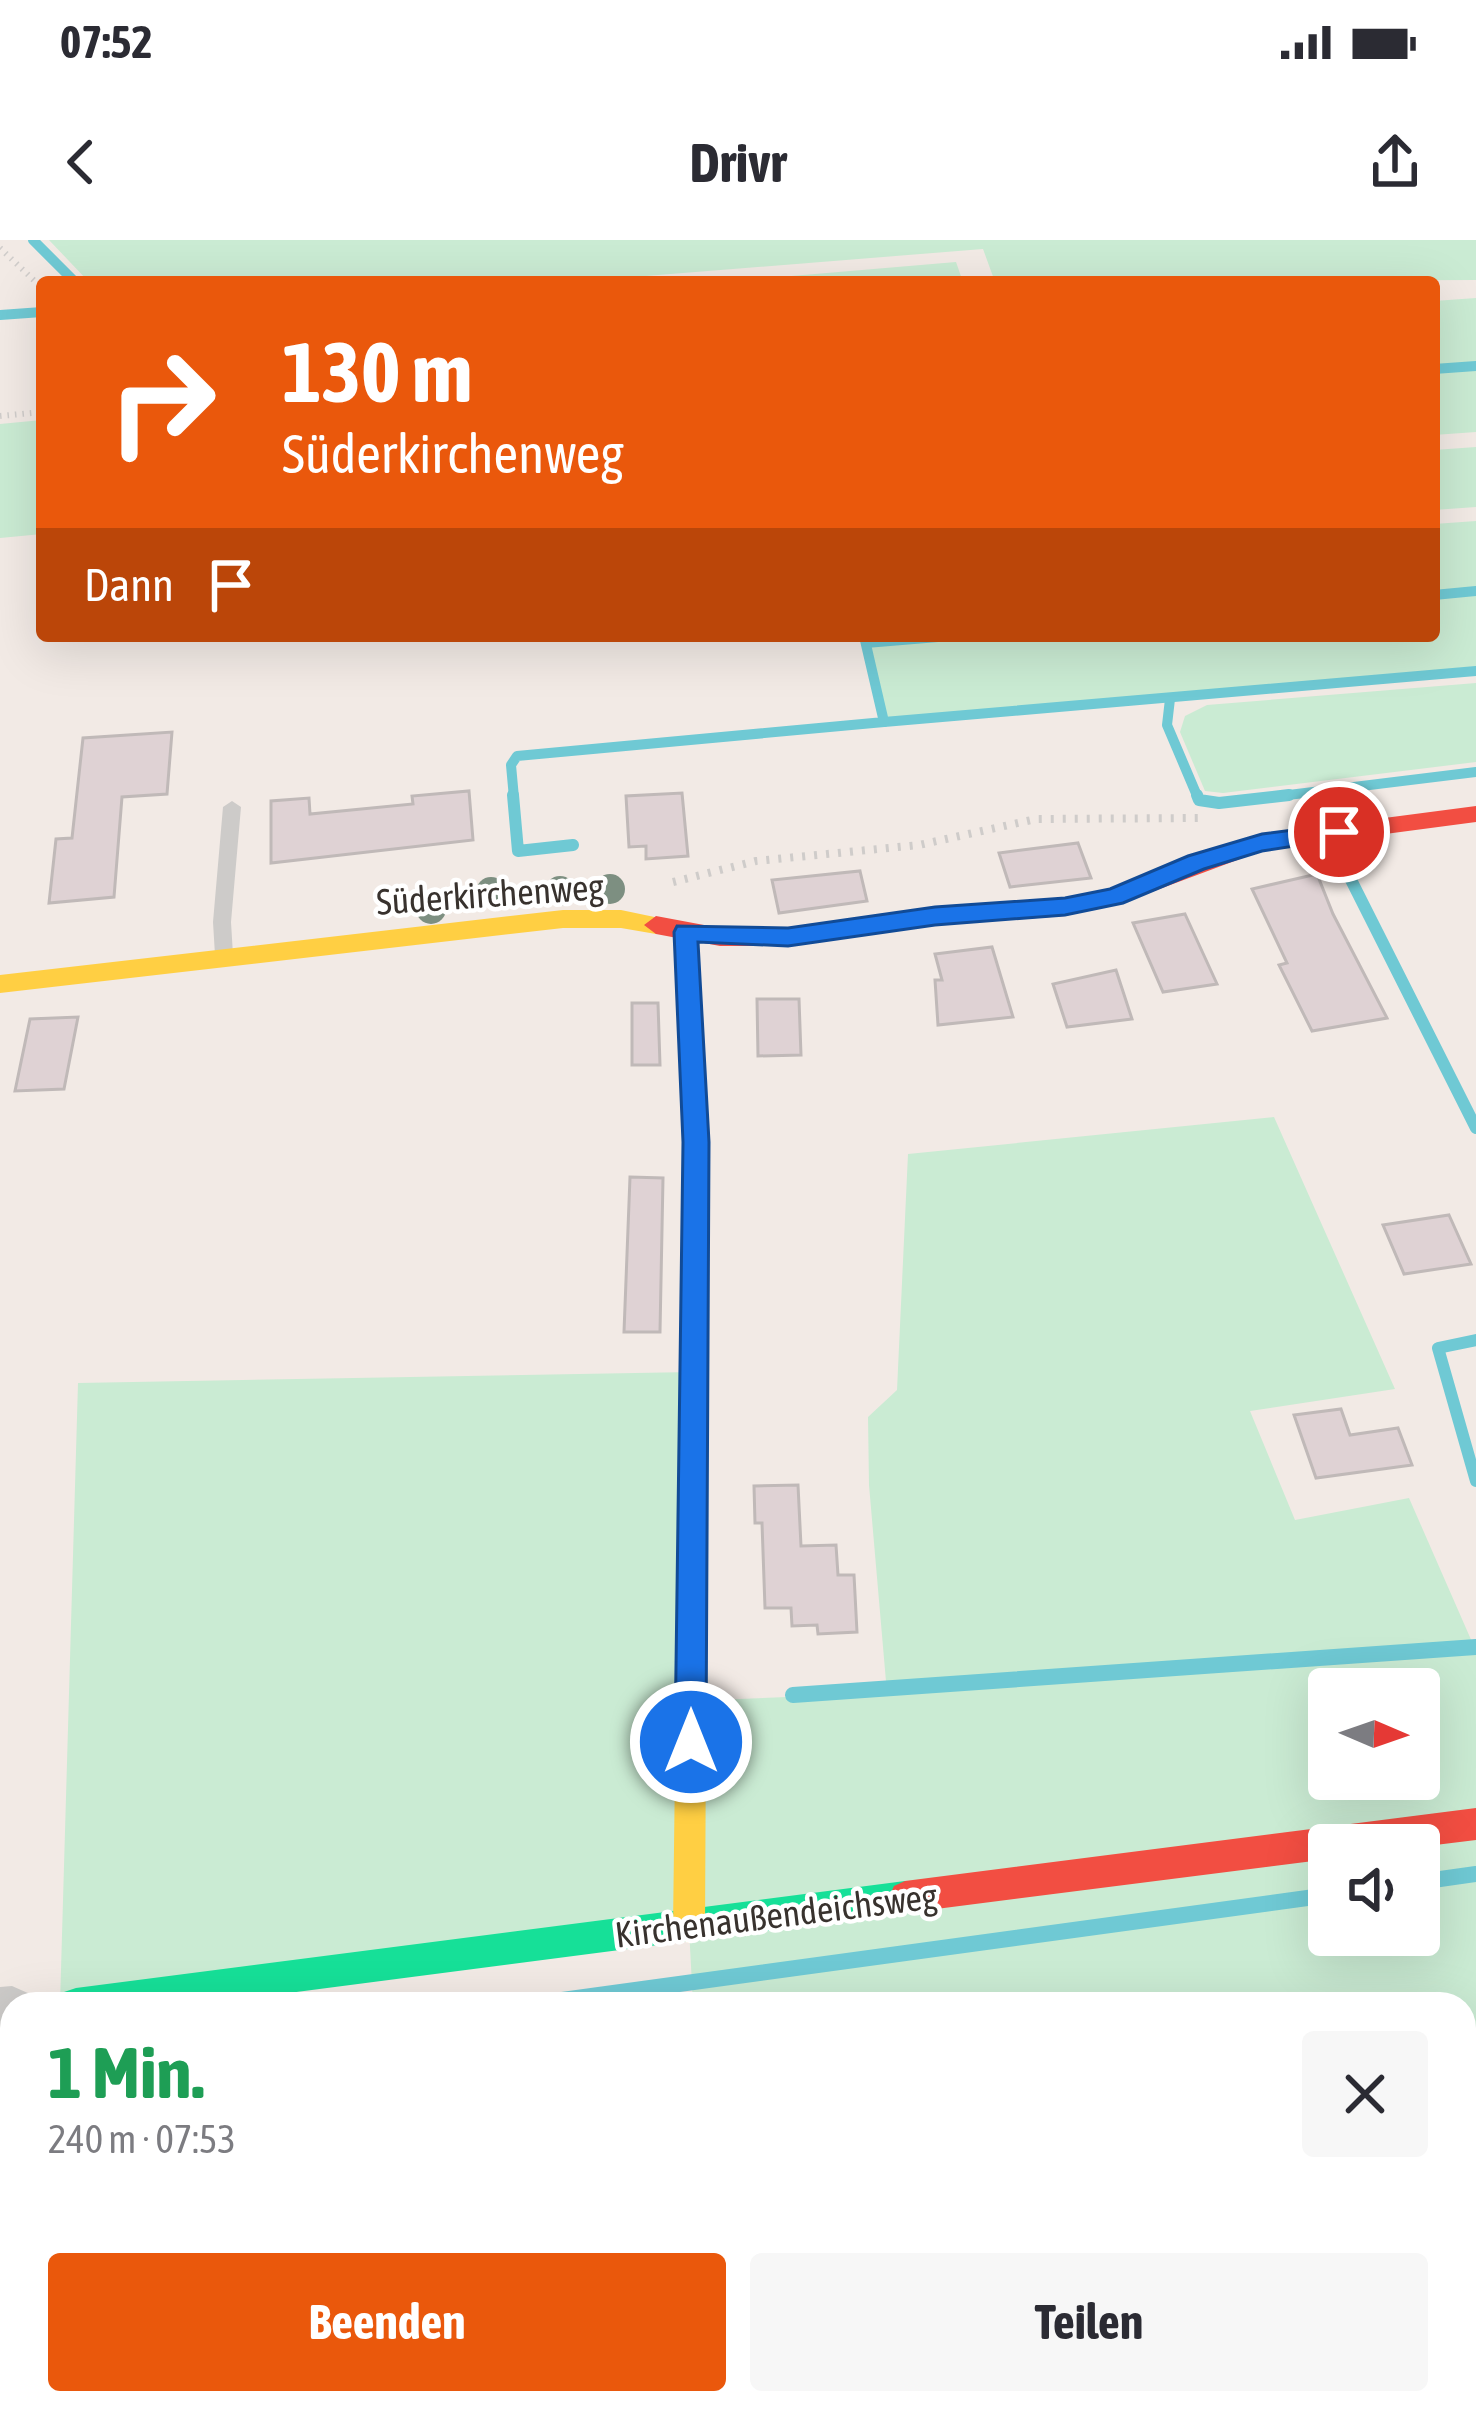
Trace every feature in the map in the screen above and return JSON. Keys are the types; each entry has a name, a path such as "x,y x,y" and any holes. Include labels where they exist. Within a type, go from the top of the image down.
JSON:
{"street":[{"name":"Süderkirchenweg","path":"0,985 224,955 563,919 621,919 686,932 788,937 935,916 1079,904 1150,885 1196,862 1262,842 1476,814"},
{"path":"686,932 696,1142 689,1927"},
{"name":"Kirchenaußendeichsweg","path":"172,1992 1476,1824"}],"lane":[{"path":"224,955 232,807"}],"path":[{"path":"0,248 36,282"},
{"path":"0,416 36,413"},
{"path":"621,919 640,892 777,858 919,845 1036,820 1224,816"}],"green space":[{"path":"49,240 1476,240 1476,280 1440,280 1440,276 993,276 983,249 646,276 83,276"},
{"path":"956,262 961,276 792,276"},
{"path":"1476,298 1476,366 1440,369 1440,301"},
{"path":"1476,369 1476,432 1440,435 1440,372"},
{"path":"36,421 36,535 0,538 0,424"},
{"path":"1476,447 1476,507 1440,510 1440,450"},
{"path":"1476,521 1476,670 884,722 865,642 1440,642 1440,524"},
{"path":"1476,683 1476,762 1223,793 1205,791 1180,732 1185,716 1207,705"},
{"path":"1274,1117 1395,1389 1250,1411 1295,1520 1409,1498 1476,1651 1476,1992 692,1992 689,1928 159,1992 60,1992 78,1383 692,1372 690,1701 887,1693 869,1485 868,1417 897,1390 908,1154"}],"building":[{"path":"172,732 167,794 122,797 114,897 49,903 56,839 72,838 83,738"},
{"path":"469,791 473,840 271,863 271,801 309,798 310,814 413,804 412,796"},
{"path":"682,793 688,856 646,859 646,846 629,847 626,796"},
{"path":"1078,843 1091,878 1010,887 999,853"},
{"path":"860,871 867,901 779,913 772,880"},
{"path":"1317,874 1387,1018 1312,1031 1279,965 1287,963 1252,889"},
{"path":"1185,914 1217,984 1163,992 1133,923"},
{"path":"992,947 1013,1017 938,1025 935,980 942,980 935,954"},
{"path":"1116,970 1132,1019 1067,1027 1053,984"},
{"path":"757,999 799,999 801,1055 758,1056"},
{"path":"632,1003 658,1003 660,1065 632,1065"},
{"path":"78,1017 64,1089 15,1091 30,1019"},
{"path":"630,1177 663,1178 660,1332 624,1332"},
{"path":"1449,1215 1471,1264 1404,1274 1383,1225"},
{"path":"1341,1409 1350,1435 1398,1428 1412,1465 1316,1478 1294,1415"},
{"path":"798,1485 801,1546 836,1545 838,1575 854,1575 857,1632 818,1634 817,1625 792,1626 791,1608 765,1608 762,1523 755,1523 754,1486"}],"waterway":[{"path":"33,240 69,276"},
{"path":"0,315 36,312"},
{"path":"1440,369 1476,366"},
{"path":"1440,594 1476,591"},
{"path":"865,642 884,722"},
{"path":"866,643 878,642"},
{"path":"884,722 1476,671"},
{"path":"1170,699 1167,725 1198,798"},
{"path":"514,798 511,765 517,756 884,722"},
{"path":"1281,796 1476,772"},
{"path":"513,795 518,851 573,845"},
{"path":"1197,795 1199,800 1219,803 1281,796"},
{"path":"1281,796 1289,795"},
{"path":"1264,798 1281,796"},
{"path":"1338,854 1476,1128"},
{"path":"1476,1340 1438,1348 1476,1481"},
{"path":"793,1695 1476,1647"},
{"path":"1440,1879 1476,1874"},
{"path":"621,1992 1308,1898"}],"traffic: fast":[{"path":"169,1992 905,1897"}],"traffic: slow":[{"path":"0,984 563,919 621,919 656,925"},
{"path":"686,932 696,1142 689,1927"}],"traffic: jam":[{"path":"656,925 720,937 788,937 935,916 1065,907 1114,897 1262,842 1476,814"},
{"path":"905,1897 1476,1824"}],"route":[{"path":"691,1742 696,1142 686,932 788,937 935,916 1065,907 1114,897 1196,862 1262,842 1339,832"}]}
